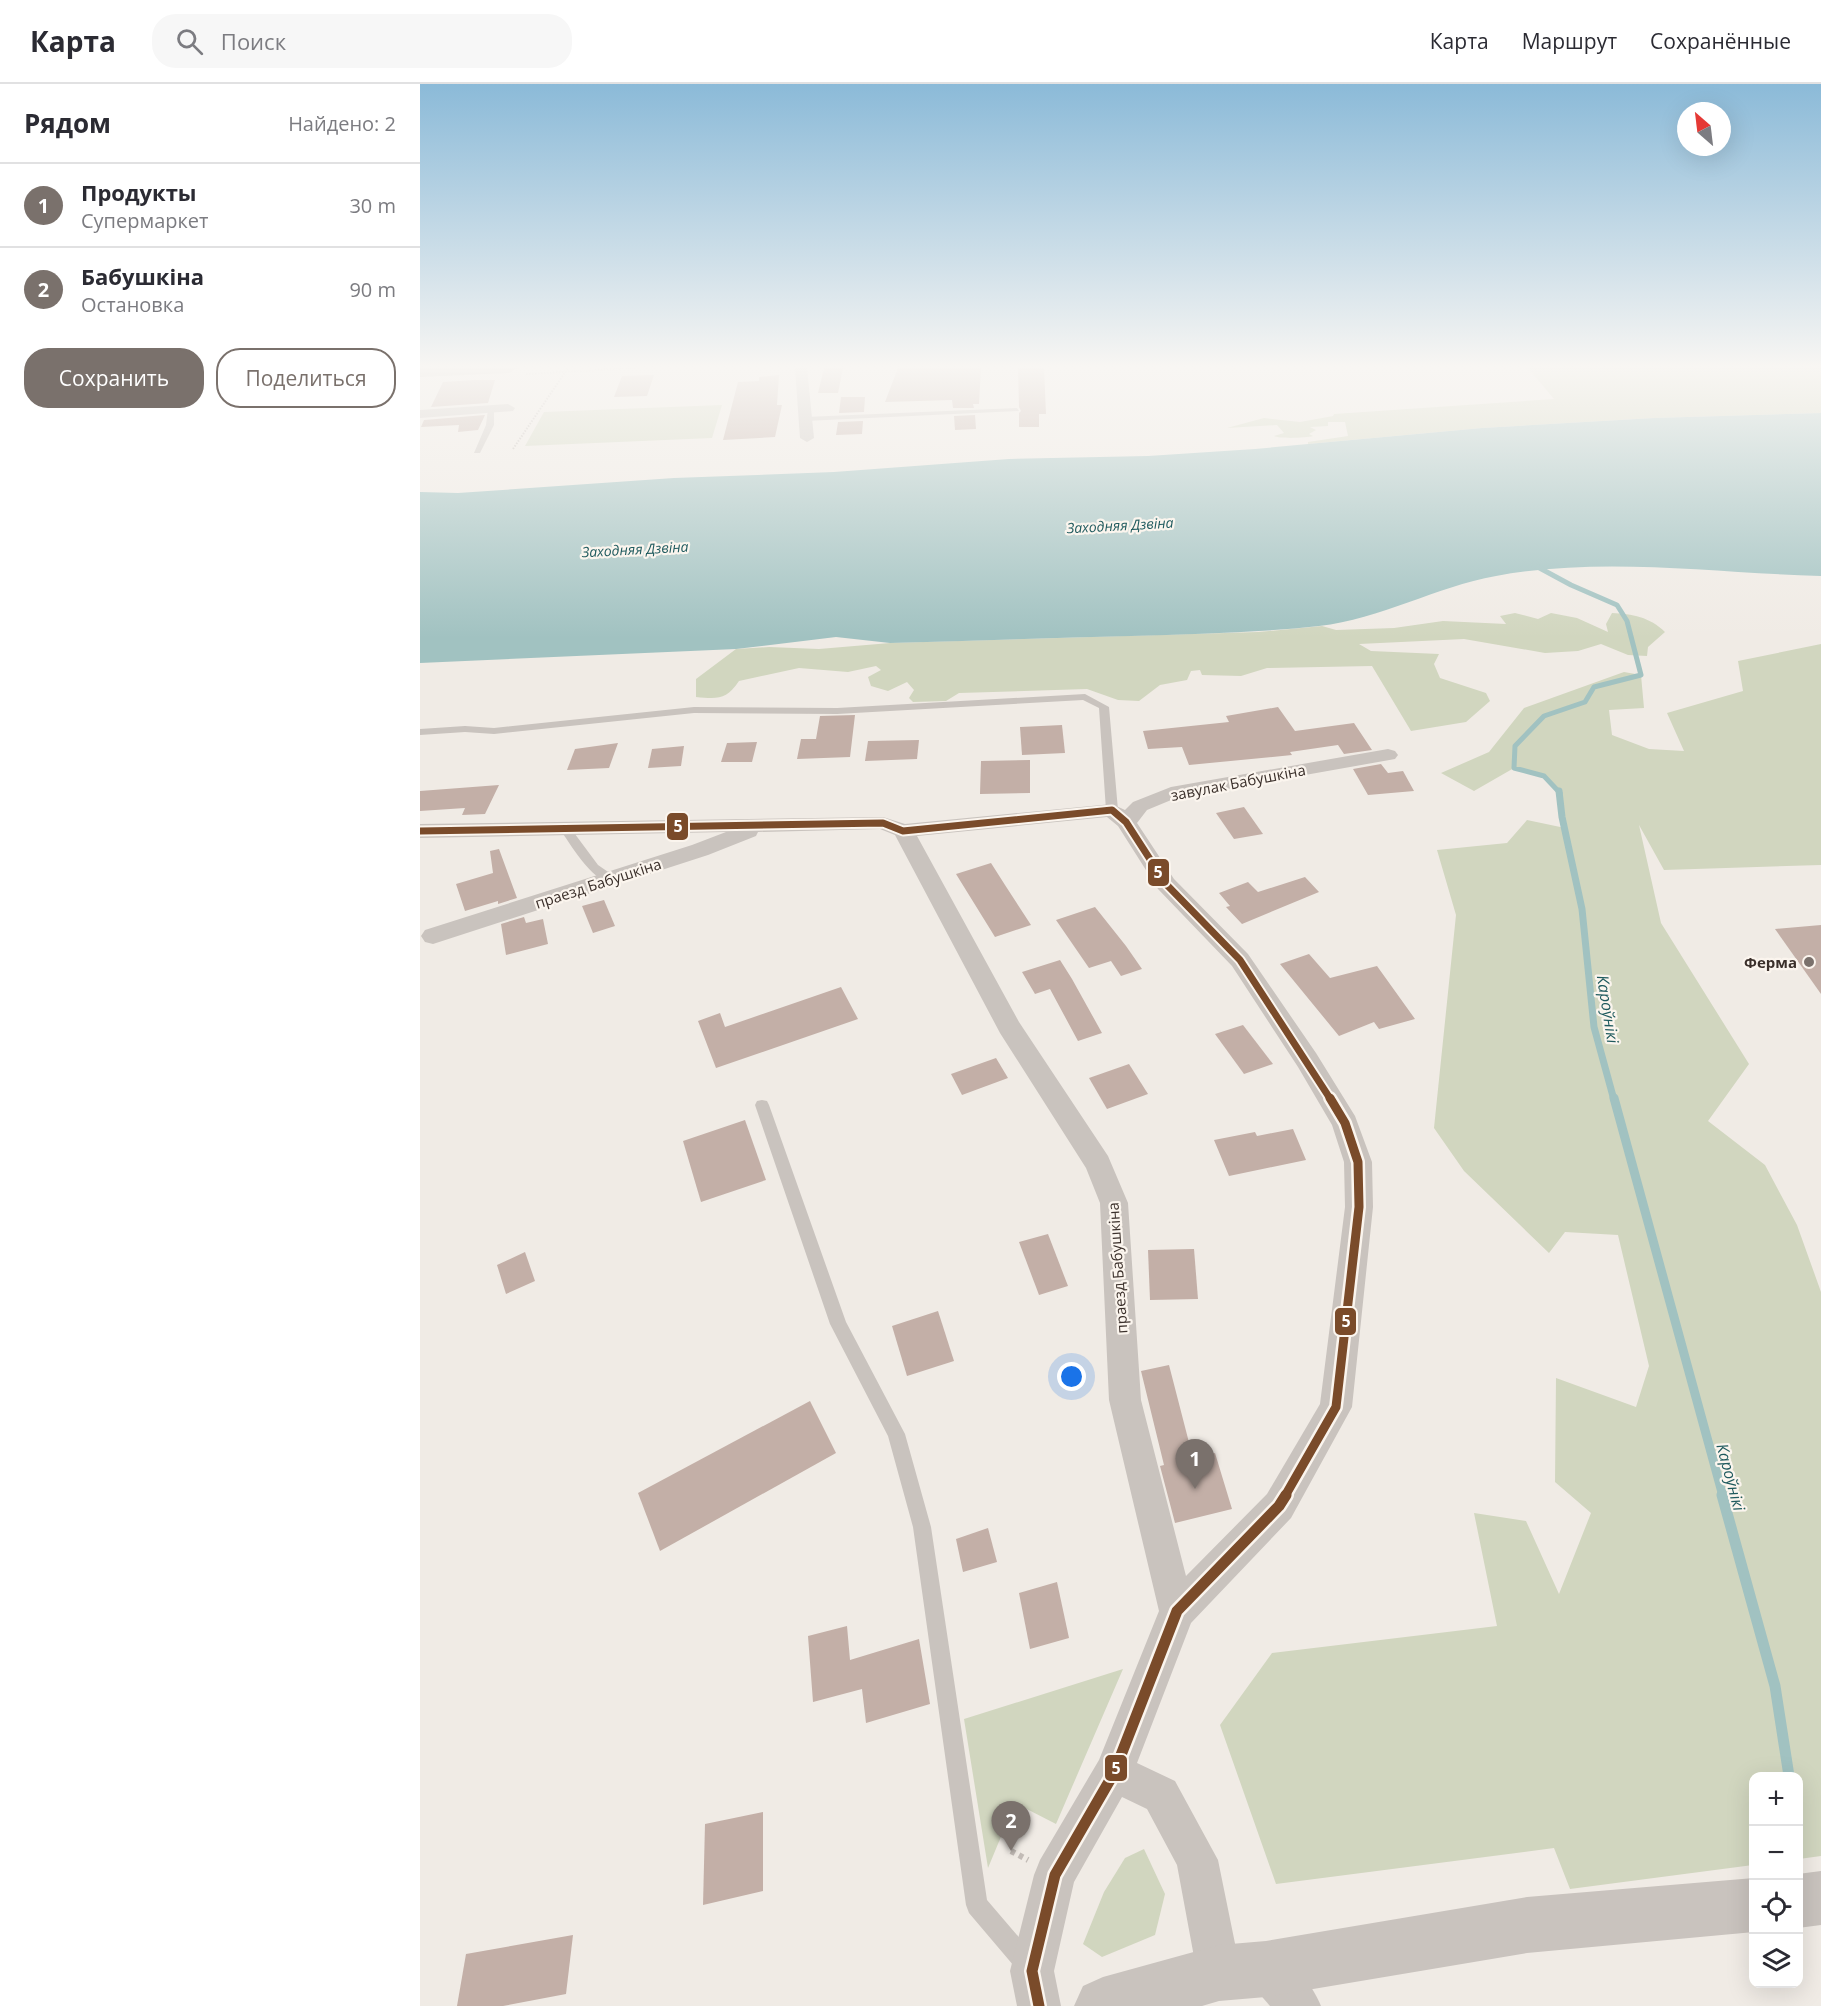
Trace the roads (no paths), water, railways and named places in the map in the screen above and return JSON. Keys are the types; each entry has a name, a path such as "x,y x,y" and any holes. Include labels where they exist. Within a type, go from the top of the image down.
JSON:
{"street":[{"name":"завулак Бабушкіна","path":"1119,816 1171,793 1388,755"},
{"path":"420,831 883,823 903,831 1119,816 1166,884 1240,960 1307,1060 1345,1123 1358,1162 1359,1207 1336,1407 1279,1506 1177,1611 1114,1773 1055,1875 1036,1988"},
{"name":"праезд Бабушкіна","path":"433,936 700,850 762,825"},
{"name":"праезд Бабушкіна","path":"903,831 1009,1026 1098,1164 1114,1203 1125,1400 1177,1611"},
{"path":"1114,1773 1161,1795 1261,1983"},
{"path":"1803,1900 1821,1899"},
{"path":"1103,2006 1261,1983 1527,1925 1749,1905"}],"lane":[{"path":"420,732 465,729 494,731 694,710 837,711 1085,697 1104,707 1119,816"},
{"path":"565,828 594,868 610,879"},
{"path":"762,1105 838,1324 896,1434 922,1527 977,1905 1036,1988"}],"water":[{"name":"Заходняя Дзвіна","path":"1821,458 1821,576 1658,567 1577,567 1536,570 1473,581 1342,622 1248,632 890,643 836,637 736,649 420,663 420,492 458,493 674,478 834,472 1009,459"}],"waterway":[{"name":"Кароўнікі","path":"1534,565 1571,585 1617,605 1627,621 1641,675 1594,687 1585,702 1544,716 1515,746 1514,768 1544,776 1559,792"},
{"name":"Кароўнікі","path":"1559,792 1562,817 1582,909 1594,1027 1614,1100"},
{"name":"Кароўнікі","path":"1614,1098 1723,1496"},
{"name":"Кароўнікі","path":"1722,1495 1775,1686 1788,1772"}],"place":[{"name":"Ферма","path":"1809,962"},
{"name":"Продукты","path":"1195,1489"},
{"name":"Бабушкіна","path":"1011,1851"}]}
